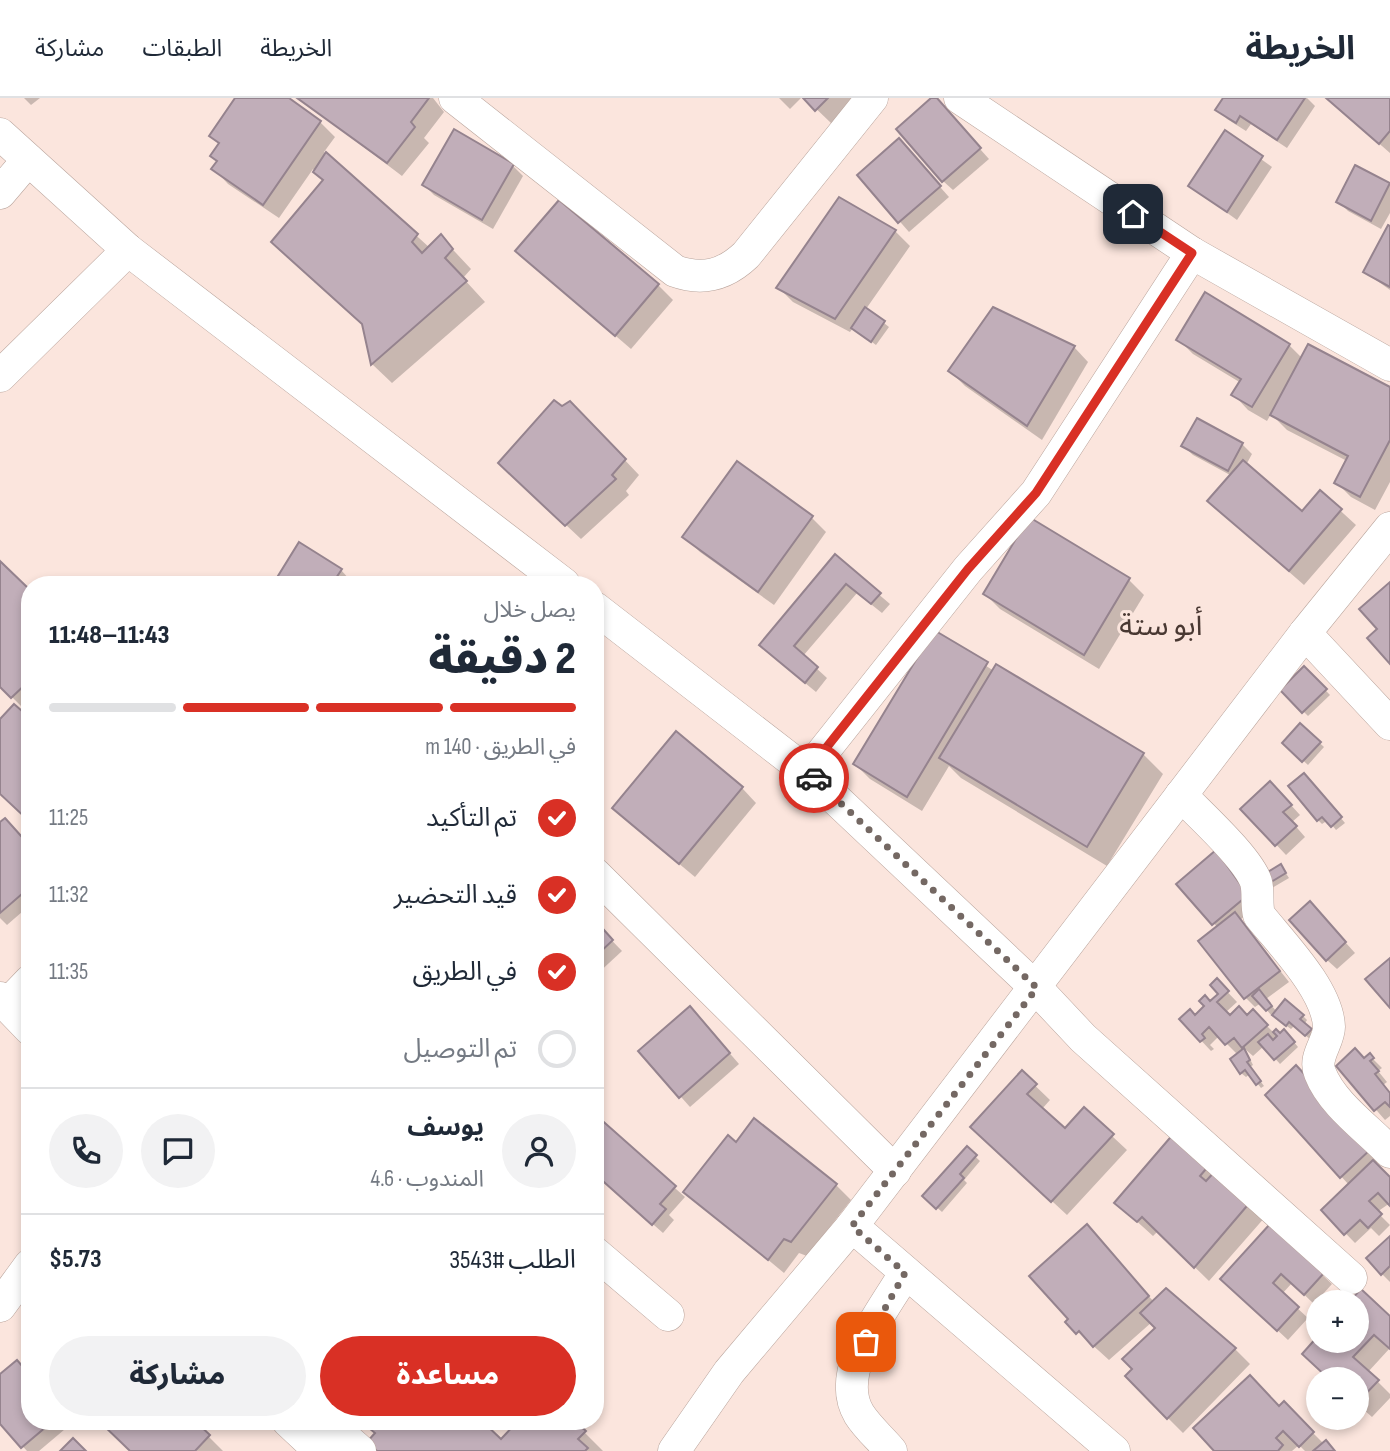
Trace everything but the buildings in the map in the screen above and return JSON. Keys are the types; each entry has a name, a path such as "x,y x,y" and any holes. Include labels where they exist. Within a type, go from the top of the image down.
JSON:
{"street":[{"path":"473,103 676,271 700,277 726,271 746,255 872,98"},
{"path":"960,98 995,108 1192,253 1390,365"},
{"path":"0,134 128,250 554,576"},
{"path":"0,193 28,160"},
{"path":"0,376 128,250"},
{"path":"807,772 968,569 1036,493 1192,253"},
{"path":"674,1451 729,1372 852,1226 1037,988 1305,633 1390,528"},
{"path":"604,615 807,772 1037,988 1083,1038 1351,1278"},
{"path":"1305,633 1390,724"},
{"path":"1181,795 1251,871 1257,887 1259,915 1314,985 1327,1012 1329,1028 1318,1069 1327,1089 1390,1152"},
{"path":"604,883 895,1171"},
{"path":"21,988 4,1002 21,1020"},
{"path":"852,1226 1114,1451"},
{"path":"604,1261 668,1315"},
{"path":"891,1451 859,1414 851,1393 852,1366 905,1273"},
{"path":"0,1306 21,1277"},
{"path":"298,1430 320,1451"},
{"path":"336,1430 360,1451"}],"way so far":[{"path":"814,778 1037,988 852,1226 905,1273 866,1342"}],"district":[{"name":"أبو ستة","path":"1161,625"}],"route":[{"path":"814,778 807,772 980,554 1013,522 1036,493 1192,253 1133,214"}]}
